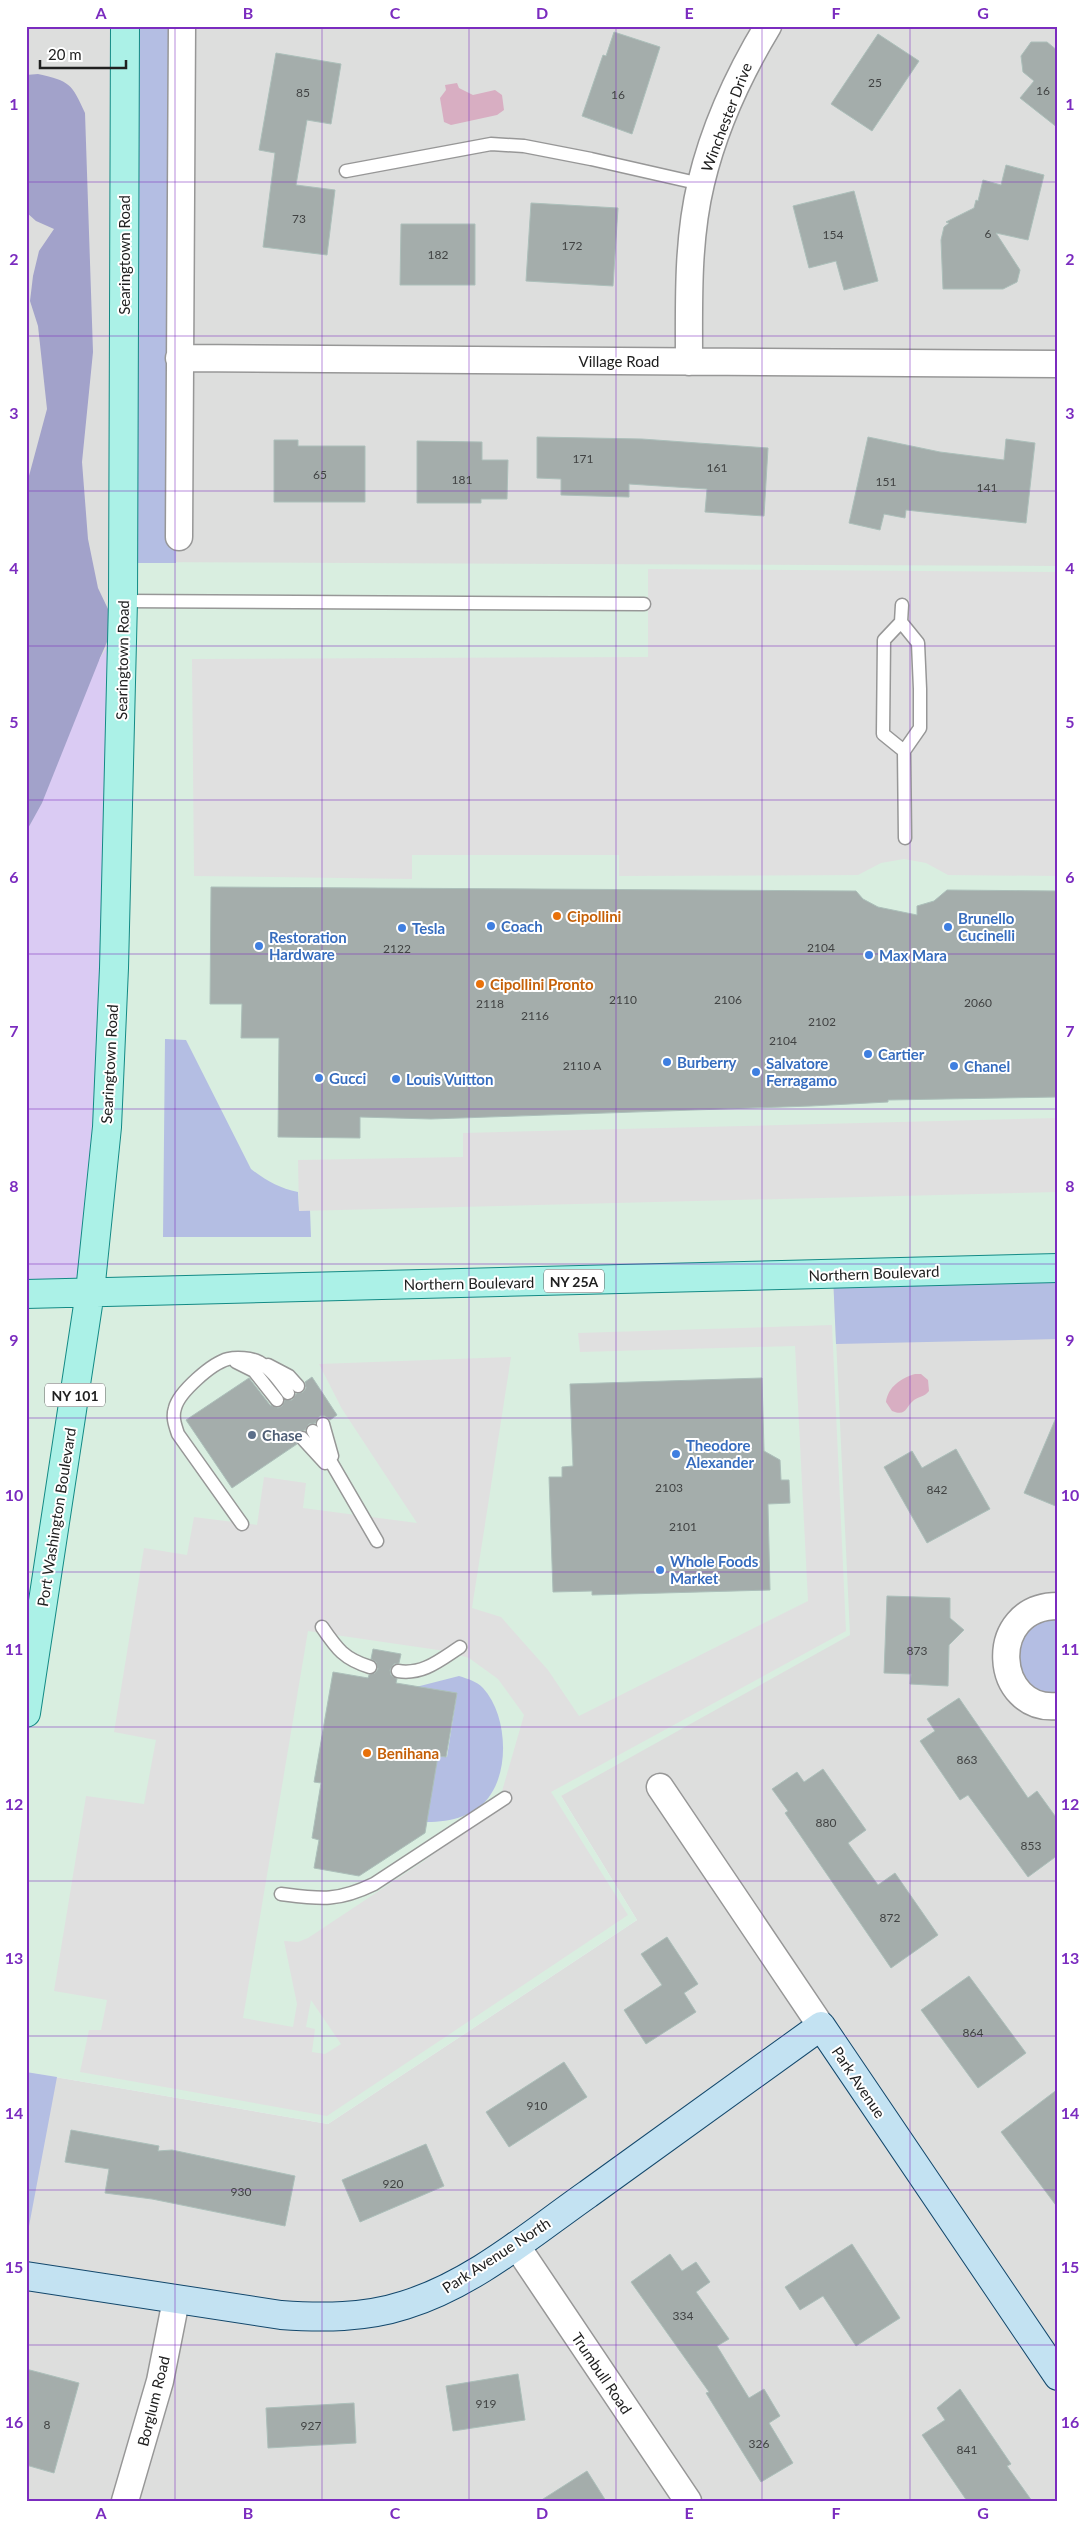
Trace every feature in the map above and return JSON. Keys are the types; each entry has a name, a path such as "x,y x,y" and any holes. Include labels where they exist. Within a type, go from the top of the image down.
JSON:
{"main road":[{"name":"Searingtown Road","path":"90,1292 107,1117 114,948 123,601 125,26"},
{"name":"Northern Boulevard","path":"90,1292 1058,1268"},
{"name":"NY 25A","path":"26,1294 90,1292"},
{"name":"Port Washington Boulevard","path":"26,1713 90,1292"}],"street":[{"path":"179,537 182,26"},
{"name":"Winchester Drive","path":"689,362 690,272 701,184 714,141 746,62 768,26"},
{"name":"Village Road","path":"179,358 1058,364"},
{"path":"1058,1606 1040,1608 1025,1616 1013,1628 1006,1644 1005,1662 1010,1678 1020,1692 1035,1702 1058,1706"},
{"name":"Park Avenue","path":"660,1788 1058,2376"},
{"name":"Park Avenue North","path":"26,2276 281,2316 319,2318 369,2313 404,2305 448,2288 516,2245 821,2026"},
{"name":"Trumbull Road","path":"516,2245 688,2501"},
{"name":"Borglum Road","path":"125,2501 160,2380 176,2300"}],"lane":[{"path":"346,171 491,144 524,146 582,157 701,184"},
{"path":"123,601 644,604"},
{"path":"902,605 901,622 884,640 883,734 904,751"},
{"path":"901,622 918,643 920,689 920,728 904,751 905,838"},
{"path":"226,1359 238,1362 288,1393 270,1370 258,1362 234,1358 226,1359 206,1372 181,1396 174,1410 174,1421 178,1434 242,1524"},
{"path":"313,1431 338,1478 377,1541"},
{"path":"322,1627 347,1658 370,1667"},
{"path":"398,1671 414,1672 425,1669 460,1647"},
{"path":"281,1894 335,1899 355,1893 374,1884 504,1798"}],"shaded area":[{"path":"26,26 1058,26 1058,566 26,1294"},
{"path":"129,26 181,26 176,563 126,563"},
{"path":"38,74 57,79 69,85 85,113 93,352 82,462 88,539 98,588 108,609 110,635 100,658 26,1047 26,487 47,409 38,326 30,301 39,251 54,229 36,221 26,212 26,75"},
{"path":"457,83 459,88 473,95 495,90 502,95 504,110 497,115 451,125 444,122 440,98 446,90 445,85"},
{"path":"123,562 1058,566 1058,1268 833,1275 850,1635 561,1796 637,1920 328,2124 26,2072 26,1294"},
{"path":"648,569 1058,572 1058,876 948,875 926,863 904,859 881,863 858,875 619,876 619,855 412,855 412,879 194,876 192,659 648,657"},
{"path":"123,623 91,1292 26,1294 26,832 42,803 100,658"},
{"path":"165,1039 186,1040 251,1169 273,1184 298,1192 299,1210 310,1210 311,1237 163,1237"},
{"path":"1058,1118 1058,1192 299,1211 298,1160 463,1157 463,1133"},
{"path":"1058,1268 1058,2501 26,2501 26,2072 328,2124 637,1920 561,1796 833,1275"},
{"path":"1058,1268 1058,1339 836,1344 833,1275"},
{"path":"832,1325 846,1631 551,1792 628,1915 327,2116 80,2072 89,2030 101,2030 107,2000 54,1991 86,1796 144,1804 156,1740 114,1732 144,1548 187,1555 194,1517 257,1525 264,1477 306,1483 303,1508 417,1523 342,1409 319,1364 511,1357 472,1608 501,1617 548,1670 579,1716 808,1601 795,1346 580,1352 578,1333","holes":["308,1631 445,1651 469,1658 498,1679 524,1715 498,1805 424,1861 308,1938 298,1942 284,1941 297,2004 293,2027 243,2018","311,2000 341,2044 325,2054 312,2052 315,2029 306,2027"]},
{"path":"915,1374 921,1374 928,1380 929,1391 914,1400 903,1412 897,1413 892,1411 886,1402 889,1392 900,1381"},
{"path":"1058,1606 1058,1706 1035,1702 1006,1644"},
{"path":"459,1676 475,1682 483,1688 497,1711 503,1740 501,1769 491,1794 478,1808 471,1813 454,1819 427,1822 404,1750 447,1757 457,1693 416,1687"},
{"path":"26,2072 57,2077 26,2242"}],"building":[{"path":"614,32 660,47 632,134 582,116 603,55 606,56"},
{"path":"878,34 919,61 872,131 831,104"},
{"path":"1031,42 1047,42 1058,51 1058,128 1020,98 1034,81 1023,72 1021,56"},
{"path":"276,53 341,64 331,124 307,120 296,185 335,190 327,255 263,247 275,153 259,150"},
{"path":"1006,165 1044,175 1028,240 996,233 1020,270 1017,282 1003,289 943,289 941,240 944,227 949,223 946,222 974,208 976,200 978,201 983,180 1001,185"},
{"path":"854,191 878,281 844,290 836,261 809,268 793,206"},
{"path":"531,203 618,208 613,286 526,281"},
{"path":"401,224 475,224 475,285 400,285"},
{"path":"537,437 642,439 768,448 764,516 705,512 707,489 629,484 629,497 561,495 561,479 537,478"},
{"path":"868,437 940,452 1004,460 1006,439 1035,443 1026,523 906,510 905,518 884,514 880,530 849,523"},
{"path":"274,440 298,440 298,446 365,446 365,502 274,502"},
{"path":"417,441 482,442 482,460 508,460 507,499 481,499 481,503 417,503"},
{"path":"211,887 856,891 863,899 878,907 917,915 917,906 934,901 947,890 1058,891 1058,1097 888,1100 888,1102 811,1106 431,1119 360,1117 360,1138 278,1137 279,1038 241,1038 242,1004 210,1004"},
{"name":"Chase","path":"312,1377 337,1415 330,1420 325,1416 320,1416 315,1423 309,1424 305,1430 297,1432 294,1439 297,1444 232,1488 186,1420 249,1378 270,1405 278,1408 282,1406 285,1400 292,1400 296,1394 303,1392 306,1388 305,1382"},
{"path":"762,1378 764,1451 780,1460 781,1480 789,1480 790,1503 768,1504 770,1590 592,1595 592,1591 553,1592 549,1477 562,1477 562,1467 573,1466 570,1384"},
{"path":"1058,1413 1058,1507 1024,1493"},
{"path":"956,1449 990,1509 927,1543 884,1467 912,1451 922,1468"},
{"path":"887,1596 950,1598 950,1618 964,1630 949,1645 948,1686 910,1684 911,1674 884,1673"},
{"path":"373,1649 401,1654 399,1663 394,1664 390,1670 391,1675 397,1679 396,1683 457,1693 446,1757 438,1756 425,1833 359,1876 314,1868 319,1840 312,1838 321,1783 314,1782 333,1672 368,1678 369,1675 375,1673 378,1669 376,1662 371,1659"},
{"path":"959,1698 1028,1798 1037,1791 1058,1820 1058,1855 1028,1877 968,1795 960,1800 920,1741 935,1731 927,1719"},
{"path":"823,1769 866,1830 848,1843 878,1885 895,1873 938,1935 891,1968 785,1813 788,1811 772,1789 797,1772 804,1782"},
{"path":"667,1937 698,1984 684,1993 696,2012 646,2044 624,2010 662,1985 641,1954"},
{"path":"969,1976 1026,2053 978,2088 921,2010"},
{"path":"564,2062 587,2097 509,2147 486,2112"},
{"path":"1058,2089 1058,2208 1001,2132"},
{"path":"71,2130 159,2146 158,2151 172,2150 295,2176 285,2226 152,2199 105,2193 109,2169 65,2162"},
{"path":"426,2144 444,2186 360,2222 342,2180"},
{"path":"852,2244 900,2318 856,2346 823,2296 800,2310 785,2287"},
{"path":"670,2254 682,2271 696,2262 710,2282 696,2292 729,2339 717,2346 749,2398 764,2389 780,2416 769,2423 793,2463 761,2482 706,2393 709,2392 631,2282"},
{"path":"26,2369 79,2383 54,2473 26,2465"},
{"path":"518,2374 525,2420 453,2431 446,2386"},
{"path":"960,2389 1011,2464 1007,2466 1032,2501 967,2501 922,2435 945,2420 937,2408"},
{"path":"354,2403 356,2443 268,2448 266,2408"},
{"path":"587,2471 606,2501 540,2501"}],"place":[{"name":"Cipollini","path":"557,916"},
{"name":"Coach","path":"491,926"},
{"name":"Brunello Cucinelli","path":"948,927"},
{"name":"Tesla","path":"402,928"},
{"name":"Restoration Hardware","path":"259,946"},
{"name":"Max Mara","path":"869,955"},
{"name":"Cipollini Pronto","path":"480,984"},
{"name":"Cartier","path":"868,1054"},
{"name":"Burberry","path":"667,1062"},
{"name":"Chanel","path":"954,1066"},
{"name":"Salvatore Ferragamo","path":"756,1072"},
{"name":"Gucci","path":"319,1078"},
{"name":"Louis Vuitton","path":"396,1079"},
{"name":"Chase","path":"252,1435"},
{"name":"Theodore Alexander","path":"676,1454"},
{"name":"Whole Foods Market","path":"660,1570"},
{"name":"Benihana","path":"367,1753"}]}
